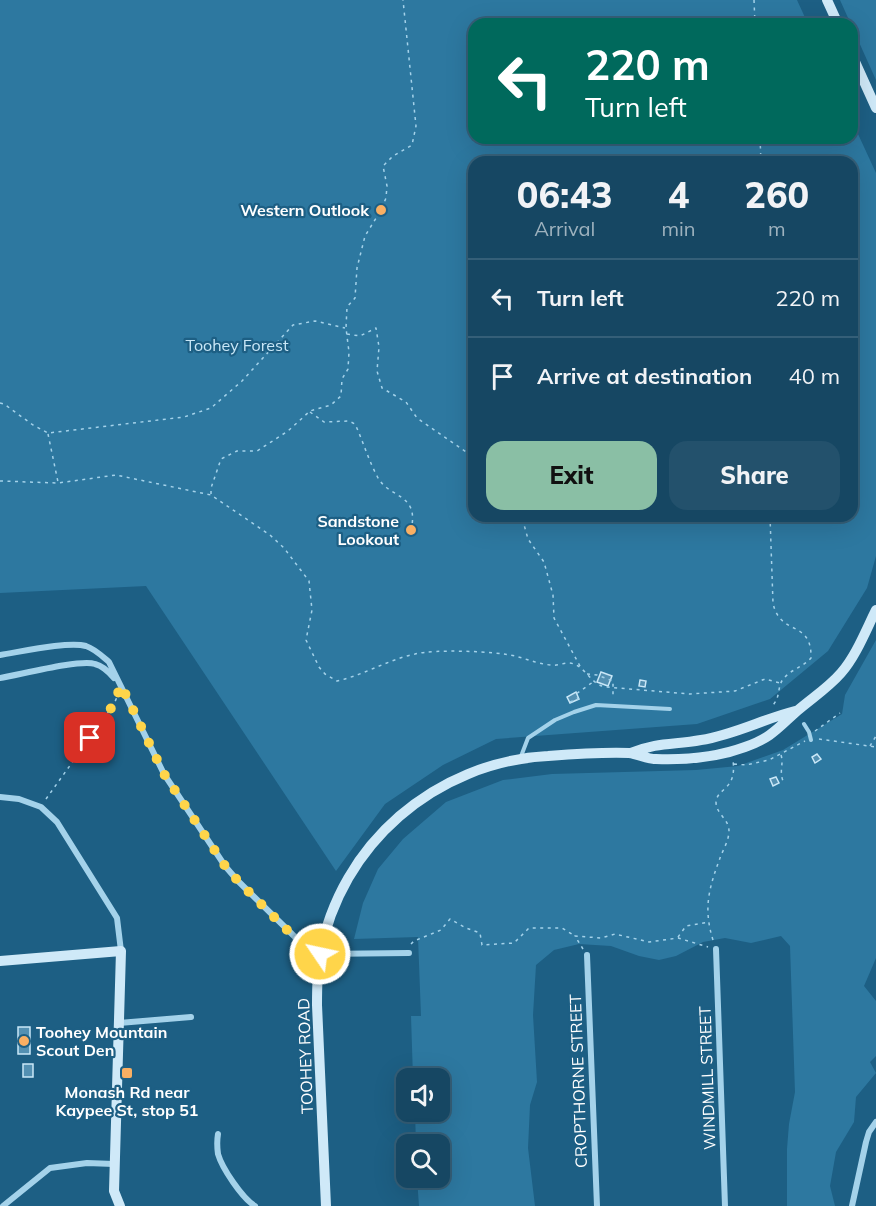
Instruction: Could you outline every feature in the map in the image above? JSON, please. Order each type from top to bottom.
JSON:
[{"type":"main road","points":[[827,0],[835,18]]},
{"type":"main road","points":[[858,68],[876,108]]},
{"type":"main road","name":"TOOHEY ROAD","points":[[326,1206],[317,1005],[320,954],[333,912],[354,867],[381,835],[412,805],[440,787],[493,765],[546,756],[631,753],[654,759],[731,752],[748,746],[776,733],[797,711],[843,672],[876,610]]},
{"type":"main road","name":"TOOHEY ROAD","points":[[631,753],[650,745],[701,740],[737,731],[770,717],[797,711]]},
{"type":"main road","points":[[0,961],[121,951],[114,1164],[114,1191],[120,1206]]},
{"type":"street","points":[[0,655],[65,645],[85,645],[98,652],[109,662],[164,774],[225,866],[296,939],[320,954],[406,954]]},
{"type":"street","points":[[0,678],[79,663],[94,663],[105,668],[121,685]]},
{"type":"street","points":[[0,797],[19,799],[41,807],[57,822],[117,918],[121,951]]},
{"type":"street","name":"WINDMILL STREET","points":[[716,949],[725,1206]]},
{"type":"street","name":"CROPTHORNE STREET","points":[[587,955],[597,1206]]},
{"type":"street","points":[[119,1023],[191,1017]]},
{"type":"street","points":[[852,1206],[866,1142],[876,1122]]},
{"type":"street","points":[[218,1134],[217,1151],[220,1161],[243,1195],[255,1206]]},
{"type":"street","points":[[3,1206],[50,1168],[87,1163],[114,1164]]},
{"type":"lane","points":[[519,759],[528,738],[555,720],[574,712],[596,705],[670,709]]},
{"type":"lane","points":[[804,724],[811,741]]},
{"type":"path","points":[[211,495],[220,459],[237,451],[257,451],[288,431],[310,411],[331,405],[341,396],[342,379],[348,369],[347,307],[355,298],[357,268],[365,236],[386,198],[387,186],[382,166],[393,156],[412,145],[416,126],[403,0]]},
{"type":"path","points":[[754,0],[755,18]]},
{"type":"path","points":[[0,404],[4,404],[48,433],[183,417],[211,408],[242,381],[293,325],[315,321],[346,328]]},
{"type":"path","points":[[346,334],[360,336],[376,328],[379,347],[376,370],[382,388],[406,402],[417,418],[468,453]]},
{"type":"path","points":[[310,411],[324,422],[349,421],[355,424],[378,478],[384,486],[404,497],[413,515],[411,530]]},
{"type":"path","points":[[48,433],[58,483]]},
{"type":"path","points":[[0,480],[58,483],[116,475],[211,495],[250,520],[277,542],[309,581],[312,610],[306,640],[324,674],[337,681],[354,677],[379,664],[417,653],[447,652],[515,656],[527,661],[555,666],[568,663],[577,665],[598,686],[613,688],[690,694],[735,691],[765,679],[780,683]]},
{"type":"path","points":[[523,522],[528,539],[544,562],[553,595],[554,618],[583,671]]},
{"type":"path","points":[[765,710],[771,707],[779,697],[780,683],[786,676],[805,665],[811,658],[812,649],[804,633],[787,625],[775,612],[770,522]]},
{"type":"path","points":[[586,674],[594,674],[613,681],[614,692]]},
{"type":"path","points":[[590,678],[594,674]]},
{"type":"path","points":[[578,699],[576,694],[593,681]]},
{"type":"path","points":[[41,807],[114,704],[121,685]]},
{"type":"path","points":[[570,702],[580,697],[582,700]]},
{"type":"path","points":[[815,732],[840,713]]},
{"type":"path","points":[[870,746],[876,736]]},
{"type":"path","points":[[733,764],[758,762],[781,754],[802,742],[819,739],[876,747]]},
{"type":"path","points":[[781,754],[783,760],[780,772],[783,781]]},
{"type":"path","points":[[716,949],[708,922],[709,886],[729,834],[728,823],[716,802],[718,796],[732,781],[733,760]]},
{"type":"path","points":[[406,954],[414,941],[441,930],[450,919],[480,933],[482,945],[514,943],[529,928],[562,928],[575,936],[587,955]]},
{"type":"path","points":[[678,938],[686,926],[708,922]]},
{"type":"path","points":[[575,936],[601,938],[615,934],[649,942],[678,938],[716,949]]},
{"type":"green space","name":"Toohey Forest","points":[[0,0],[797,0],[805,18],[468,18],[468,144],[858,144],[858,134],[876,173],[876,556],[867,588],[828,651],[770,699],[697,724],[496,739],[443,765],[385,804],[336,871],[146,586],[0,593]]},
{"type":"green space","points":[[840,0],[876,0],[876,80],[858,40],[858,18],[848,18]]},
{"type":"green space","points":[[876,640],[876,958],[864,986],[876,1001],[876,1056],[870,1062],[876,1073],[856,1097],[854,1122],[836,1152],[830,1186],[835,1206],[787,1206],[787,1149],[795,1092],[790,946],[781,936],[751,943],[725,938],[703,942],[676,956],[659,960],[611,946],[579,944],[554,950],[536,965],[533,1015],[537,1082],[530,1105],[528,1148],[535,1206],[419,1206],[418,1188],[450,1188],[450,1134],[416,1134],[415,1122],[450,1122],[450,1068],[413,1068],[411,1016],[421,1016],[418,937],[354,939],[363,903],[378,869],[403,839],[446,802],[503,780],[552,774],[696,770],[738,766],[783,750],[842,714],[845,695]]},
{"type":"building","points":[[601,672],[612,676],[608,686],[597,682]]},
{"type":"building","points":[[640,680],[646,681],[645,687],[639,686]]},
{"type":"building","points":[[576,692],[579,699],[570,703],[567,697]]},
{"type":"building","points":[[817,754],[821,759],[815,763],[812,757]]},
{"type":"building","points":[[776,777],[779,783],[773,786],[770,779]]},
{"type":"building","name":"Toohey Mountain Scout Den","points":[[18,1027],[30,1027],[30,1054],[18,1054]]},
{"type":"building","points":[[23,1064],[33,1064],[33,1077],[23,1077]]},
{"type":"place","name":"Western Outlook","points":[[381,210]]},
{"type":"place","name":"Sandstone Lookout","points":[[411,530]]},
{"type":"place","name":"Toohey Mountain Scout Den","points":[[24,1041]]},
{"type":"place","name":"Monash Rd near Kaypee St, stop 51","points":[[127,1073]]},
{"type":"route","points":[[90,738],[114,704],[121,685],[164,774],[225,866],[296,939],[320,954]]}]
